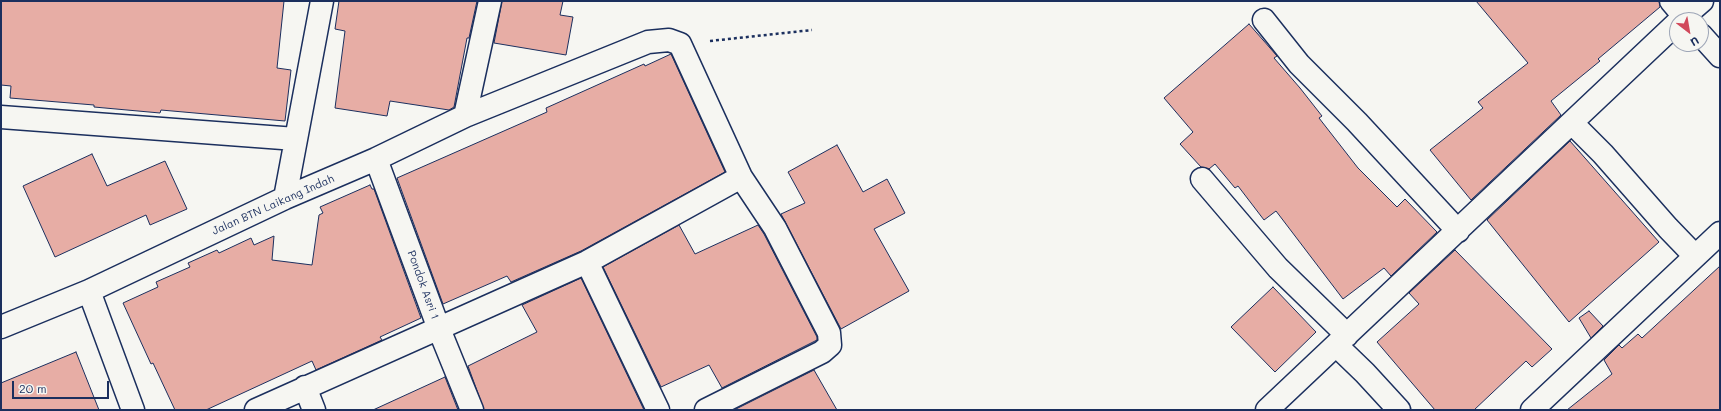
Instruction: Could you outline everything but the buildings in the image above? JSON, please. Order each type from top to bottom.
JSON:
[{"type":"street","points":[[286,198],[322,1]]},
{"type":"street","points":[[465,116],[490,1]]},
{"type":"street","points":[[1686,12],[1702,1]]},
{"type":"street","points":[[1264,20],[1299,64],[1357,122],[1458,231]]},
{"type":"street","points":[[1267,410],[1572,123],[1669,27]]},
{"type":"street","name":"Jalan BTN Laikang Indah","points":[[1,327],[89,291],[286,198],[376,159],[465,116],[648,42],[669,40],[680,44]]},
{"type":"street","points":[[680,44],[741,177],[775,228],[829,333],[830,345],[822,352],[706,410]]},
{"type":"street","points":[[1709,44],[1720,56]]},
{"type":"street","points":[[1,116],[296,139]]},
{"type":"street","points":[[1572,123],[1695,256]]},
{"type":"street","name":"Pondok Asri 1","points":[[376,159],[439,329],[472,410]]},
{"type":"street","points":[[256,410],[587,262],[741,177]]},
{"type":"street","points":[[1202,179],[1341,340],[1366,373],[1399,410]]},
{"type":"street","points":[[1532,410],[1720,233]]},
{"type":"street","points":[[587,262],[658,410]]},
{"type":"street","points":[[89,291],[133,410]]},
{"type":"street","points":[[305,387],[314,410]]},
{"type":"path","points":[[680,44],[812,30]]}]
